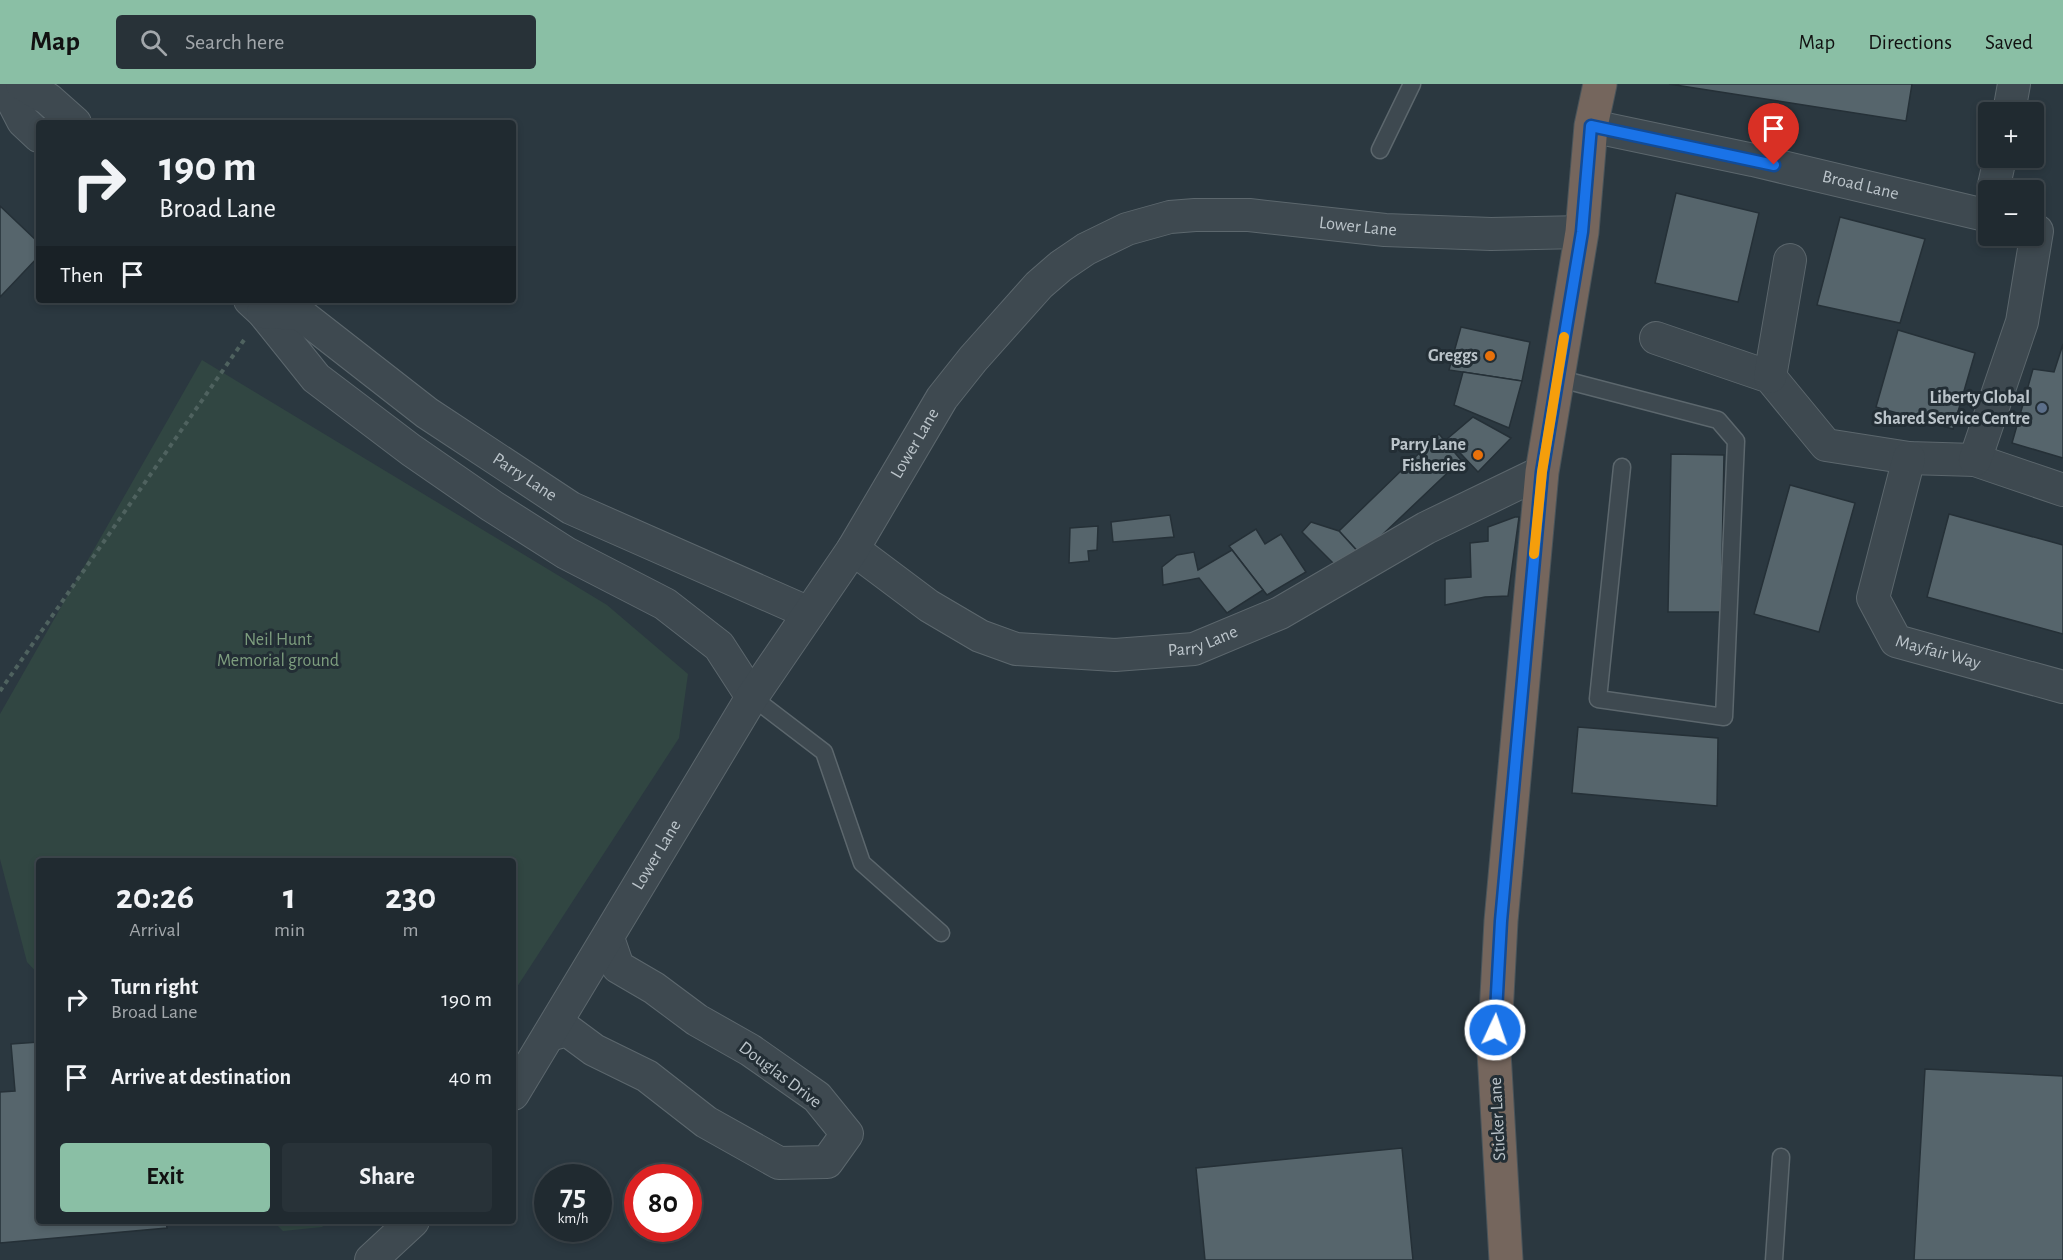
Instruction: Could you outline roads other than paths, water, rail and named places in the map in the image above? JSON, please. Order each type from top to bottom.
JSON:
[{"type":"highway","name":"Sticker Lane","points":[[1506,1260],[1494,1052],[1501,921],[1542,472],[1582,232],[1591,126],[1600,84]]},
{"type":"street","points":[[4,84],[23,121],[36,133]]},
{"type":"street","points":[[22,84],[48,99],[72,120]]},
{"type":"street","points":[[2011,102],[2014,84]]},
{"type":"street","name":"Broad Lane","points":[[1591,126],[1753,160],[1978,212]]},
{"type":"street","name":"Lower Lane","points":[[516,1089],[752,696],[853,549],[942,398],[973,359],[1039,285],[1053,273],[1086,249],[1127,229],[1170,217],[1195,215],[1249,215],[1385,230],[1491,234],[1582,232]]},
{"type":"street","points":[[1975,460],[2022,322],[2045,233]]},
{"type":"street","points":[[1770,377],[1790,260]]},
{"type":"street","points":[[257,306],[316,378],[411,450],[566,553],[665,604],[719,646],[752,696]]},
{"type":"street","name":"Parry Lane","points":[[257,306],[300,314],[427,413],[571,508],[809,613]]},
{"type":"street","points":[[1656,338],[1770,377],[1826,445],[1909,458],[1975,460],[2063,490]]},
{"type":"street","name":"Mayfair Way","points":[[1909,458],[1873,598],[1896,641],[2063,687]]},
{"type":"street","name":"Parry Lane","points":[[853,549],[929,606],[980,636],[1016,649],[1115,655],[1194,650],[1280,613],[1426,528],[1542,472]]},
{"type":"street","name":"Douglas Drive","points":[[549,1035],[567,1030],[594,1050],[647,1076],[706,1122],[778,1162],[827,1162],[847,1134],[817,1098],[750,1050],[697,1020],[654,988],[618,967],[608,938]]},
{"type":"street","points":[[371,1260],[410,1224]]},
{"type":"lane","points":[[1380,150],[1412,84]]},
{"type":"lane","points":[[1557,378],[1718,420],[1736,441],[1724,717],[1598,699],[1622,468]]},
{"type":"lane","points":[[752,696],[825,752],[862,863],[941,933]]},
{"type":"lane","points":[[1774,1260],[1781,1157]]},
{"type":"place","name":"Greggs","points":[[1490,356]]},
{"type":"place","name":"Liberty Global Shared Service Centre","points":[[2042,408]]},
{"type":"place","name":"Parry Lane Fisheries","points":[[1478,455]]},
{"type":"park label","name":"Neil Hunt Memorial ground","points":[[278,650]]}]
